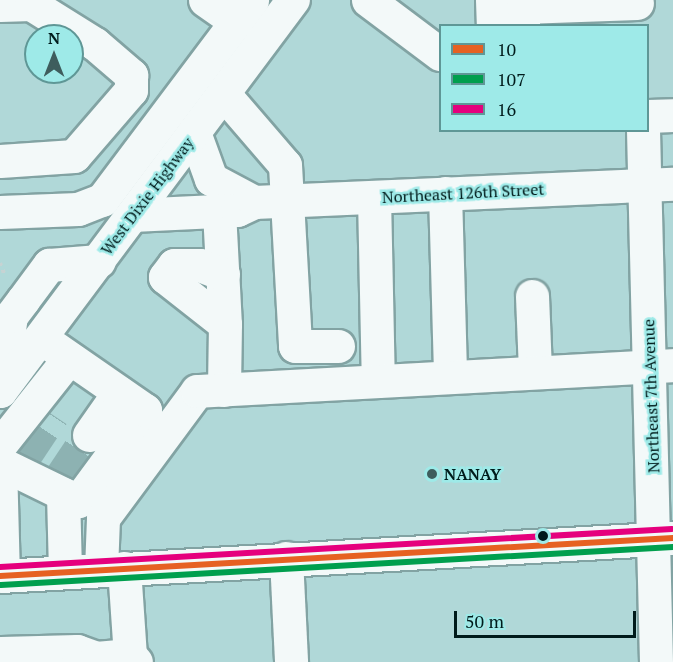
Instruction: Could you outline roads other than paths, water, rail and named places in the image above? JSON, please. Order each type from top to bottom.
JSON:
[{"type":"main road","points":[[205,0],[244,11]]},
{"type":"main road","name":"West Dixie Highway","points":[[0,391],[293,0]]},
{"type":"main road","points":[[368,0],[439,53]]},
{"type":"main road","points":[[496,24],[513,11],[577,3],[638,10]]},
{"type":"main road","points":[[0,161],[75,156],[131,90],[131,75],[95,44],[15,4]]},
{"type":"main road","name":"West Dixie Highway","points":[[0,212],[78,209],[96,204],[121,177],[244,11]]},
{"type":"main road","points":[[223,93],[285,165],[295,346],[338,346]]},
{"type":"main road","points":[[649,116],[673,115]]},
{"type":"main road","points":[[194,132],[211,179],[254,202]]},
{"type":"main road","name":"Northeast 7th Avenue","points":[[644,132],[659,184],[664,538],[656,662]]},
{"type":"main road","name":"Northeast 126th Street","points":[[132,215],[237,210],[254,202],[288,200],[659,184]]},
{"type":"main road","points":[[445,193],[450,377]]},
{"type":"main road","points":[[374,197],[378,381]]},
{"type":"main road","points":[[219,211],[225,324],[224,390]]},
{"type":"main road","points":[[0,391],[11,316],[49,265],[99,261]]},
{"type":"main road","points":[[223,274],[200,265],[174,265],[165,277],[225,324]]},
{"type":"main road","points":[[532,296],[535,372]]},
{"type":"main road","points":[[8,460],[59,487],[78,501],[145,410],[41,338]]},
{"type":"main road","points":[[53,414],[78,364]]},
{"type":"main road","points":[[78,364],[8,460],[2,576],[664,538]]},
{"type":"main road","points":[[1,657],[77,651],[96,660],[133,658],[112,569],[103,518],[197,391],[662,366]]},
{"type":"main road","points":[[89,435],[119,392]]},
{"type":"main road","points":[[59,487],[65,572]]},
{"type":"main road","points":[[286,558],[291,662]]},
{"type":"tunnel","points":[[25,456],[53,414]]},
{"type":"tunnel","points":[[61,477],[89,435]]},
{"type":"place","name":"NANAY","points":[[432,474]]}]
